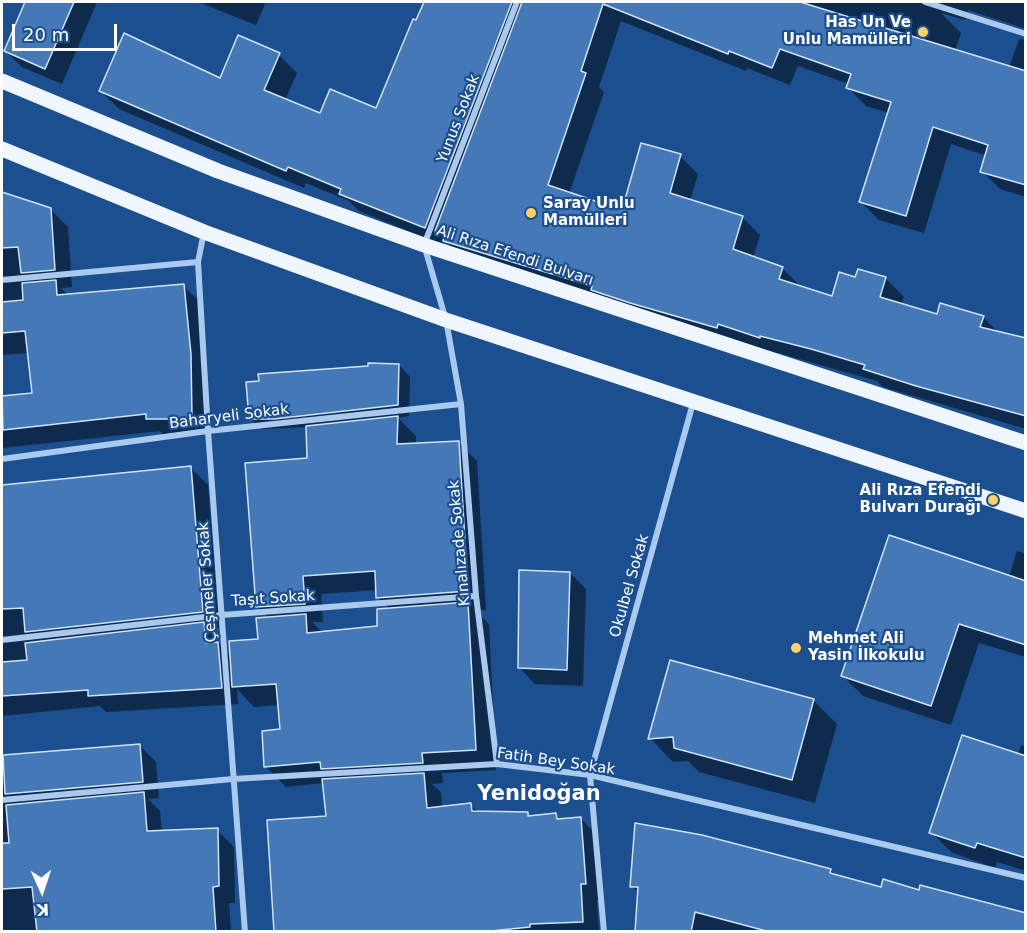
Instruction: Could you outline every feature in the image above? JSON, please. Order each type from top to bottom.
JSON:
[{"type":"main road","name":"Ali Rıza Efendi Bulvarı","points":[[2,81],[219,171],[424,245],[1026,443]]},
{"type":"main road","points":[[2,149],[204,232],[447,320],[1026,511]]},
{"type":"street","name":"Yunus Sokak","points":[[424,245],[517,2]]},
{"type":"street","points":[[925,2],[1026,34]]},
{"type":"street","name":"Çeşmeler Sokak","points":[[204,232],[198,262],[208,431],[245,932]]},
{"type":"street","name":"Kınalızade Sokak","points":[[424,245],[447,320],[461,404],[476,596],[497,764]]},
{"type":"street","points":[[2,280],[198,262]]},
{"type":"street","name":"Okulbel Sokak","points":[[590,775],[693,403]]},
{"type":"street","name":"Baharyeli Sokak","points":[[2,459],[208,431],[461,404]]},
{"type":"street","name":"Taşıt Sokak","points":[[2,639],[222,615],[476,596]]},
{"type":"street","name":"Fatih Bey Sokak","points":[[2,800],[233,779],[497,764],[590,775],[1026,878]]},
{"type":"street","points":[[590,775],[604,932]]},
{"type":"building","points":[[25,2],[74,2],[45,69],[4,51]]},
{"type":"building","points":[[424,2],[512,2],[425,228],[339,194],[341,189],[288,167],[286,171],[99,91],[124,33],[220,78],[238,35],[280,53],[264,90],[320,113],[330,89],[376,108],[413,19],[416,20]]},
{"type":"building","points":[[522,2],[800,2],[1026,71],[1026,185],[980,172],[988,145],[933,127],[906,216],[859,202],[891,102],[846,88],[851,74],[780,49],[772,68],[729,51],[728,54],[603,4],[581,71],[586,73],[548,185],[622,210],[641,143],[681,154],[670,193],[743,216],[733,249],[783,267],[779,279],[832,296],[839,272],[855,277],[858,269],[886,277],[880,297],[937,314],[940,303],[984,316],[980,327],[1026,338],[1026,416],[916,386],[863,369],[865,365],[811,349],[760,336],[760,338],[718,324],[717,328],[630,303],[591,290],[592,286],[443,241],[444,235],[435,231]]},
{"type":"building","points":[[2,192],[51,208],[55,270],[21,273],[18,247],[2,248]]},
{"type":"building","points":[[56,280],[57,295],[184,284],[191,354],[192,419],[146,419],[146,414],[3,430],[2,396],[32,393],[25,331],[2,333],[2,302],[23,300],[22,283]]},
{"type":"building","points":[[368,363],[399,364],[398,405],[274,419],[249,419],[246,382],[259,381],[258,374],[368,366]]},
{"type":"building","points":[[398,416],[397,444],[459,441],[468,591],[376,598],[375,571],[303,576],[305,604],[256,607],[245,463],[307,458],[306,426]]},
{"type":"building","points":[[191,466],[203,612],[25,632],[23,608],[2,609],[2,485]]},
{"type":"building","points":[[889,535],[1026,581],[1026,645],[959,624],[931,706],[841,676]]},
{"type":"building","points":[[519,570],[570,572],[567,670],[518,668]]},
{"type":"building","points":[[468,602],[476,750],[422,753],[423,763],[321,769],[320,762],[264,767],[262,731],[280,729],[276,684],[232,687],[229,641],[258,639],[256,618],[306,614],[307,633],[377,626],[377,609]]},
{"type":"building","points":[[204,622],[206,643],[218,642],[222,688],[88,696],[88,690],[2,696],[2,662],[27,660],[25,643]]},
{"type":"building","points":[[670,660],[814,699],[792,780],[674,748],[673,737],[648,739]]},
{"type":"building","points":[[962,735],[1026,756],[1026,858],[977,843],[975,848],[929,833]]},
{"type":"building","points":[[140,744],[143,782],[5,794],[3,755]]},
{"type":"building","points":[[424,773],[427,808],[471,803],[472,811],[528,812],[528,816],[556,813],[557,819],[581,817],[586,884],[581,884],[583,922],[530,924],[530,927],[481,932],[274,932],[267,820],[326,816],[322,779]]},
{"type":"building","points":[[144,792],[147,831],[218,828],[219,886],[213,887],[216,932],[37,932],[32,887],[2,889],[2,843],[9,843],[6,805]]},
{"type":"building","points":[[635,823],[702,835],[831,869],[830,873],[881,887],[883,879],[919,890],[920,885],[1026,913],[1026,932],[770,932],[695,912],[691,932],[635,932],[638,887],[630,887]]},
{"type":"place","name":"Has Un Ve Unlu Mamülleri","points":[[923,32]]},
{"type":"place","name":"Saray Unlu Mamülleri","points":[[531,213]]},
{"type":"place","name":"Ali Rıza Efendi Bulvarı Durağı","points":[[993,500]]},
{"type":"place","name":"Mehmet Ali Yasin İlkokulu","points":[[796,648]]},
{"type":"district","name":"Yenidoğan","points":[[539,795]]}]
